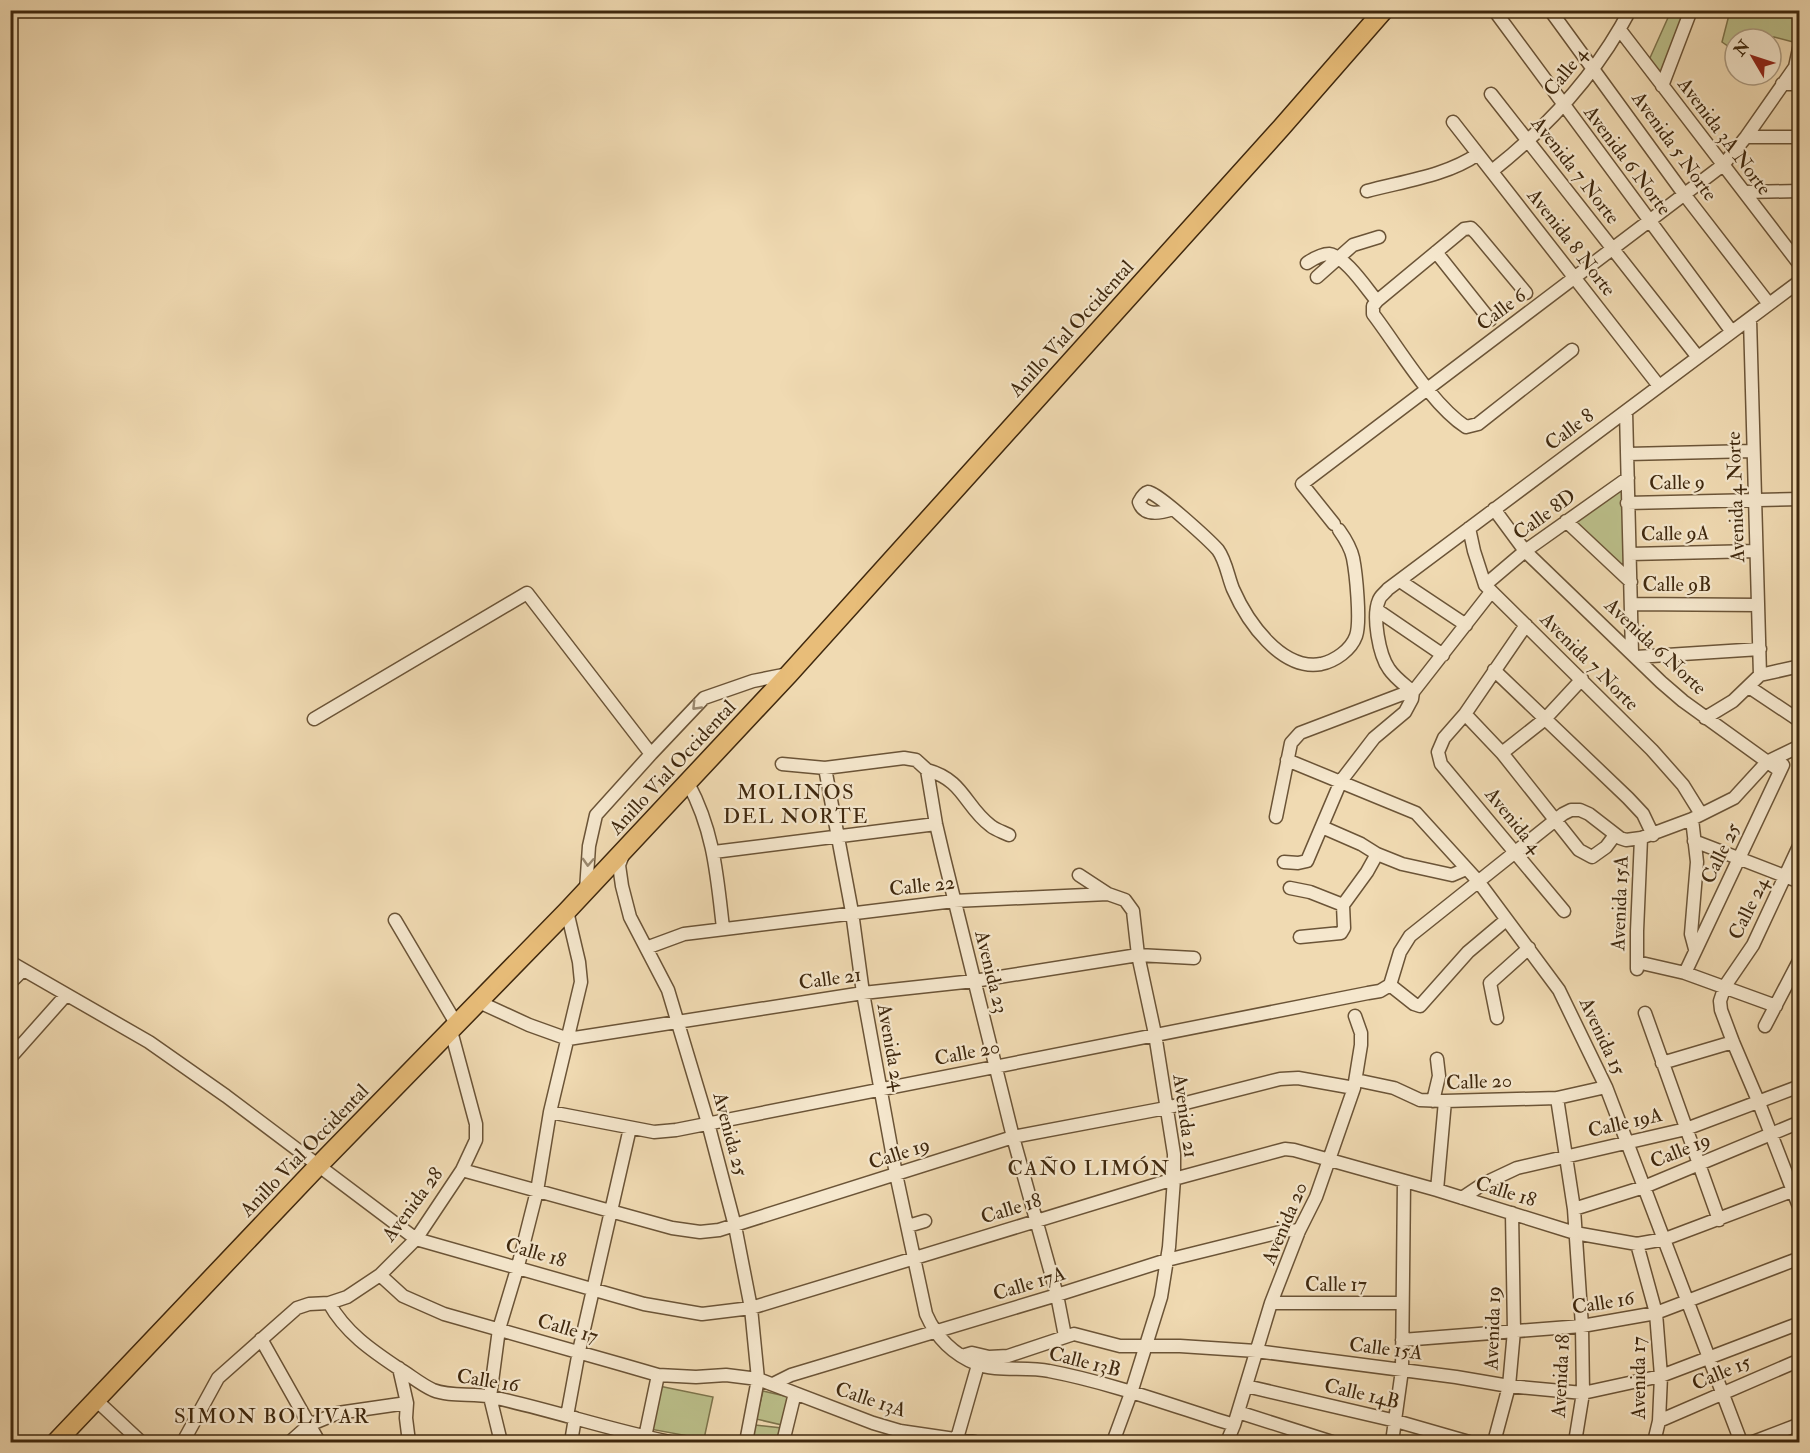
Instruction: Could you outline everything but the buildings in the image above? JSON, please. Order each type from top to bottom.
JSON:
[{"type":"highway","name":"Anillo Vial Occidental","points":[[56,1443],[318,1166],[454,1028],[688,783],[1281,128],[1384,10]]},
{"type":"street","name":"Avenida 6 Norte","points":[[1494,10],[1732,332]]},
{"type":"street","name":"Avenida 5 Norte","points":[[1550,10],[1684,194],[1769,304]]},
{"type":"street","name":"Calle 4","points":[[1492,171],[1528,142],[1563,106],[1594,69],[1620,30],[1630,10]]},
{"type":"street","points":[[1662,86],[1691,10]]},
{"type":"street","name":"Avenida 3A Norte","points":[[1620,30],[1800,265]]},
{"type":"street","points":[[1783,83],[1795,67],[1800,44]]},
{"type":"street","points":[[1783,84],[1800,84]]},
{"type":"street","points":[[1723,165],[1746,137],[1780,87]]},
{"type":"street","name":"Avenida 7 Norte","points":[[1491,94],[1697,357]]},
{"type":"street","name":"Avenida 8 Norte","points":[[1453,122],[1659,386]]},
{"type":"street","points":[[1746,137],[1800,137]]},
{"type":"street","points":[[1367,191],[1449,169],[1467,162],[1478,154]]},
{"type":"street","name":"Calle 6","points":[[1173,508],[1218,551],[1242,607],[1261,635],[1284,654],[1300,663],[1313,665],[1337,658],[1356,636],[1358,615],[1353,557],[1336,527],[1302,484],[1723,165]]},
{"type":"street","points":[[1744,192],[1800,191]]},
{"type":"street","points":[[1526,293],[1471,228],[1464,229],[1377,301],[1373,306],[1373,314],[1428,389],[1455,419],[1466,427],[1478,424],[1572,350]]},
{"type":"street","points":[[1317,277],[1353,245],[1379,237]]},
{"type":"street","points":[[1436,252],[1490,320]]},
{"type":"street","points":[[1307,263],[1317,256],[1327,254],[1340,257],[1377,301]]},
{"type":"street","name":"Calle 8","points":[[1378,605],[1388,589],[1800,281]]},
{"type":"street","points":[[1785,292],[1800,292]]},
{"type":"street","name":"Avenida 4 Norte","points":[[1750,319],[1760,675]]},
{"type":"street","points":[[1626,411],[1627,503],[1634,655],[1760,649]]},
{"type":"street","points":[[1628,454],[1753,451]]},
{"type":"street","name":"Calle 8D","points":[[1284,862],[1298,864],[1307,861],[1341,781],[1374,738],[1405,712],[1413,692],[1466,625],[1488,589],[1525,551],[1628,478]]},
{"type":"street","name":"Calle 9","points":[[1627,503],[1800,499]]},
{"type":"street","name":"Avenida 6 Norte","points":[[1494,509],[1525,551],[1683,701],[1780,771]]},
{"type":"street","points":[[1566,521],[1631,582]]},
{"type":"street","name":"Avenida 7 Norte","points":[[1469,528],[1474,551],[1488,589],[1582,679],[1669,768],[1696,817]]},
{"type":"street","name":"Calle 9A","points":[[1630,554],[1756,551]]},
{"type":"street","points":[[1400,581],[1466,625]]},
{"type":"street","points":[[314,720],[527,592],[651,754]]},
{"type":"street","name":"Calle 9B","points":[[1632,604],[1758,604]]},
{"type":"street","points":[[1378,605],[1443,656]]},
{"type":"street","points":[[1378,605],[1376,626],[1383,655],[1389,669],[1413,692]]},
{"type":"street","points":[[1526,625],[1465,714],[1502,753],[1579,850],[1592,857],[1598,854],[1615,835]]},
{"type":"street","points":[[1705,718],[1732,701],[1760,675],[1800,666]]},
{"type":"street","points":[[1494,670],[1637,807],[1643,814],[1647,836]]},
{"type":"street","name":"Anillo Vial Occidental","points":[[586,890],[589,846],[596,815],[651,754],[704,698],[753,681],[789,674]]},
{"type":"street","points":[[1502,753],[1545,719],[1582,679]]},
{"type":"street","points":[[1749,687],[1800,721]]},
{"type":"street","points":[[1276,817],[1287,760],[1292,743],[1300,733],[1413,692]]},
{"type":"street","name":"Avenida 4","points":[[1465,714],[1444,738],[1438,752],[1441,764],[1564,911]]},
{"type":"street","points":[[1506,920],[1468,952],[1420,1006],[1414,1004],[1390,984],[1400,952],[1410,936],[1571,810],[1580,810],[1589,814],[1615,835],[1626,840],[1647,836],[1696,817],[1734,798],[1767,762],[1794,748]]},
{"type":"street","name":"Calle 25","points":[[1685,973],[1780,771],[1794,748]]},
{"type":"street","points":[[782,764],[825,768],[904,758],[916,760],[927,770],[947,778],[957,786],[988,824],[1009,835]]},
{"type":"street","name":"Avenida 15","points":[[1287,760],[1416,813],[1478,881],[1529,948],[1566,1002],[1606,1087],[1741,1443]]},
{"type":"street","name":"Avenida 24","points":[[825,768],[852,912],[862,993],[896,1174],[926,1314],[934,1331]]},
{"type":"street","name":"Avenida 23","points":[[927,770],[936,824],[954,901],[1013,1137],[1057,1295],[1065,1336]]},
{"type":"street","points":[[688,783],[704,819],[714,852],[723,928]]},
{"type":"street","points":[[1695,948],[1691,934],[1697,862],[1694,841],[1696,817]]},
{"type":"street","points":[[714,852],[936,824]]},
{"type":"street","points":[[1322,827],[1402,864],[1452,875],[1466,868]]},
{"type":"street","name":"Avenida 15A","points":[[1647,836],[1637,966],[1685,973]]},
{"type":"street","points":[[1694,841],[1800,882]]},
{"type":"street","name":"Calle 24","points":[[1725,986],[1749,952],[1800,844]]},
{"type":"street","name":"Avenida 25","points":[[626,848],[619,866],[630,917],[668,990],[708,1123],[735,1226],[751,1308],[758,1379],[746,1443]]},
{"type":"street","points":[[1300,937],[1341,933],[1344,928],[1343,905],[1377,854]]},
{"type":"street","points":[[1079,875],[1108,894]]},
{"type":"street","points":[[1290,888],[1310,892],[1343,905]]},
{"type":"street","name":"Calle 22","points":[[646,948],[684,934],[723,928],[954,901],[1108,894],[1125,900]]},
{"type":"street","name":"Avenida 21","points":[[1113,1443],[1161,1297],[1167,1260],[1174,1179],[1174,1154],[1155,1034],[1138,955],[1133,911],[1125,900]]},
{"type":"street","points":[[501,1443],[490,1397],[499,1329],[537,1191],[550,1112],[581,982],[579,962],[567,911]]},
{"type":"street","name":"Avenida 28","points":[[183,1443],[219,1378],[261,1339],[297,1308],[309,1304],[329,1303],[347,1297],[380,1275],[416,1239],[462,1170],[476,1140],[476,1124],[454,1028],[395,920]]},
{"type":"street","points":[[1497,1018],[1490,983],[1529,948]]},
{"type":"street","name":"Calle 21","points":[[479,1002],[529,1025],[568,1039],[862,993],[974,981],[1138,955],[1194,958]]},
{"type":"street","points":[[1765,1026],[1800,959]]},
{"type":"street","name":"Calle 18","points":[[10,962],[149,1042],[226,1096],[416,1239],[518,1266],[644,1304],[690,1312],[716,1313],[751,1308],[1174,1179],[1285,1149],[1437,1190],[1575,1233],[1637,1244],[1665,1239],[1796,1189]]},
{"type":"street","points":[[10,983],[23,970]]},
{"type":"street","points":[[1685,973],[1776,1006]]},
{"type":"street","name":"Calle 20","points":[[550,1112],[654,1132],[676,1130],[1380,991],[1390,984]]},
{"type":"street","points":[[1725,986],[1720,1001],[1721,1010],[1770,1135],[1796,1189],[1800,1209]]},
{"type":"street","points":[[10,1058],[66,995]]},
{"type":"street","points":[[1645,1013],[1719,1220]]},
{"type":"street","name":"Avenida 20","points":[[1227,1443],[1271,1303],[1299,1231],[1316,1197],[1355,1084],[1361,1033],[1355,1016]]},
{"type":"street","points":[[1662,1063],[1733,1042]]},
{"type":"street","points":[[1437,1059],[1439,1076],[1437,1190]]},
{"type":"street","name":"Calle 19","points":[[462,1170],[643,1221],[700,1232],[735,1226],[1013,1137],[1166,1108],[1280,1079],[1298,1078],[1355,1084]]},
{"type":"street","name":"Calle 20","points":[[1355,1084],[1394,1088],[1420,1100],[1439,1101],[1557,1098],[1606,1087]]},
{"type":"street","name":"Calle 19A","points":[[1462,1198],[1483,1184],[1517,1168],[1686,1129],[1800,1086]]},
{"type":"street","name":"Avenida 18","points":[[1557,1098],[1574,1209],[1582,1326],[1583,1393],[1575,1443]]},
{"type":"street","name":"Calle 19","points":[[1574,1209],[1644,1187],[1800,1122]]},
{"type":"street","points":[[571,1443],[571,1417],[579,1351],[630,1128]]},
{"type":"street","points":[[1392,1443],[1402,1370],[1404,1181]]},
{"type":"street","name":"Avenida 19","points":[[1494,1443],[1509,1386],[1514,1331],[1512,1214]]},
{"type":"street","points":[[908,1226],[925,1221]]},
{"type":"street","name":"Calle 17A","points":[[773,1384],[791,1376],[1167,1260],[1288,1230],[1299,1231]]},
{"type":"street","name":"Avenida 17","points":[[1637,1244],[1656,1313],[1661,1376],[1659,1420],[1654,1443]]},
{"type":"street","name":"Calle 16","points":[[1402,1340],[1582,1326],[1656,1313],[1800,1258]]},
{"type":"street","name":"Calle 17","points":[[380,1275],[403,1296],[444,1314],[658,1375],[696,1377],[726,1375],[758,1379]]},
{"type":"street","name":"Calle 16","points":[[329,1303],[338,1319],[364,1344],[424,1386],[436,1391],[490,1397],[571,1417],[627,1438],[645,1437],[670,1443]]},
{"type":"street","name":"Calle 17","points":[[1271,1303],[1402,1303]]},
{"type":"street","name":"Calle 15A","points":[[962,1356],[972,1353],[989,1357],[1008,1356],[1074,1334],[1120,1346],[1180,1346],[1256,1351],[1509,1386],[1583,1393],[1661,1376],[1800,1323]]},
{"type":"street","name":"Calle 13B","points":[[934,1331],[945,1344],[978,1365],[1044,1370],[1131,1393],[1234,1425]]},
{"type":"street","points":[[261,1339],[319,1443]]},
{"type":"street","name":"Calle 15","points":[[1659,1420],[1800,1360]]},
{"type":"street","points":[[957,1441],[978,1365]]},
{"type":"street","points":[[399,1368],[407,1403],[409,1443]]},
{"type":"street","points":[[645,1437],[658,1375]]},
{"type":"street","name":"Calle 13A","points":[[758,1379],[900,1431],[975,1443]]},
{"type":"street","name":"Calle 14B","points":[[1246,1386],[1396,1421],[1469,1443]]},
{"type":"street","points":[[783,1443],[795,1393]]},
{"type":"street","points":[[96,1400],[141,1443]]},
{"type":"street","points":[[290,1443],[309,1425],[338,1413],[407,1403]]},
{"type":"street","points":[[1238,1412],[1332,1443]]},
{"type":"street","points":[[1753,1443],[1800,1424]]},
{"type":"green space","points":[[1671,11],[1686,11],[1663,75],[1649,60]]},
{"type":"green space","points":[[1730,11],[1799,11],[1797,43],[1783,39],[1783,27],[1726,27]]},
{"type":"green space","points":[[1623,487],[1628,575],[1572,521]]},
{"type":"green space","points":[[659,1386],[713,1397],[704,1439],[650,1429]]},
{"type":"green space","points":[[763,1391],[789,1397],[782,1425],[756,1419]]},
{"type":"green space","points":[[755,1425],[782,1428],[780,1442],[752,1442]]},
{"type":"district","name":"MOLINOS DEL NORTE","points":[[796,804]]},
{"type":"district","name":"CAÑO LIMÓN","points":[[1089,1168]]},
{"type":"district","name":"SIMON BOLIVAR","points":[[272,1416]]}]
